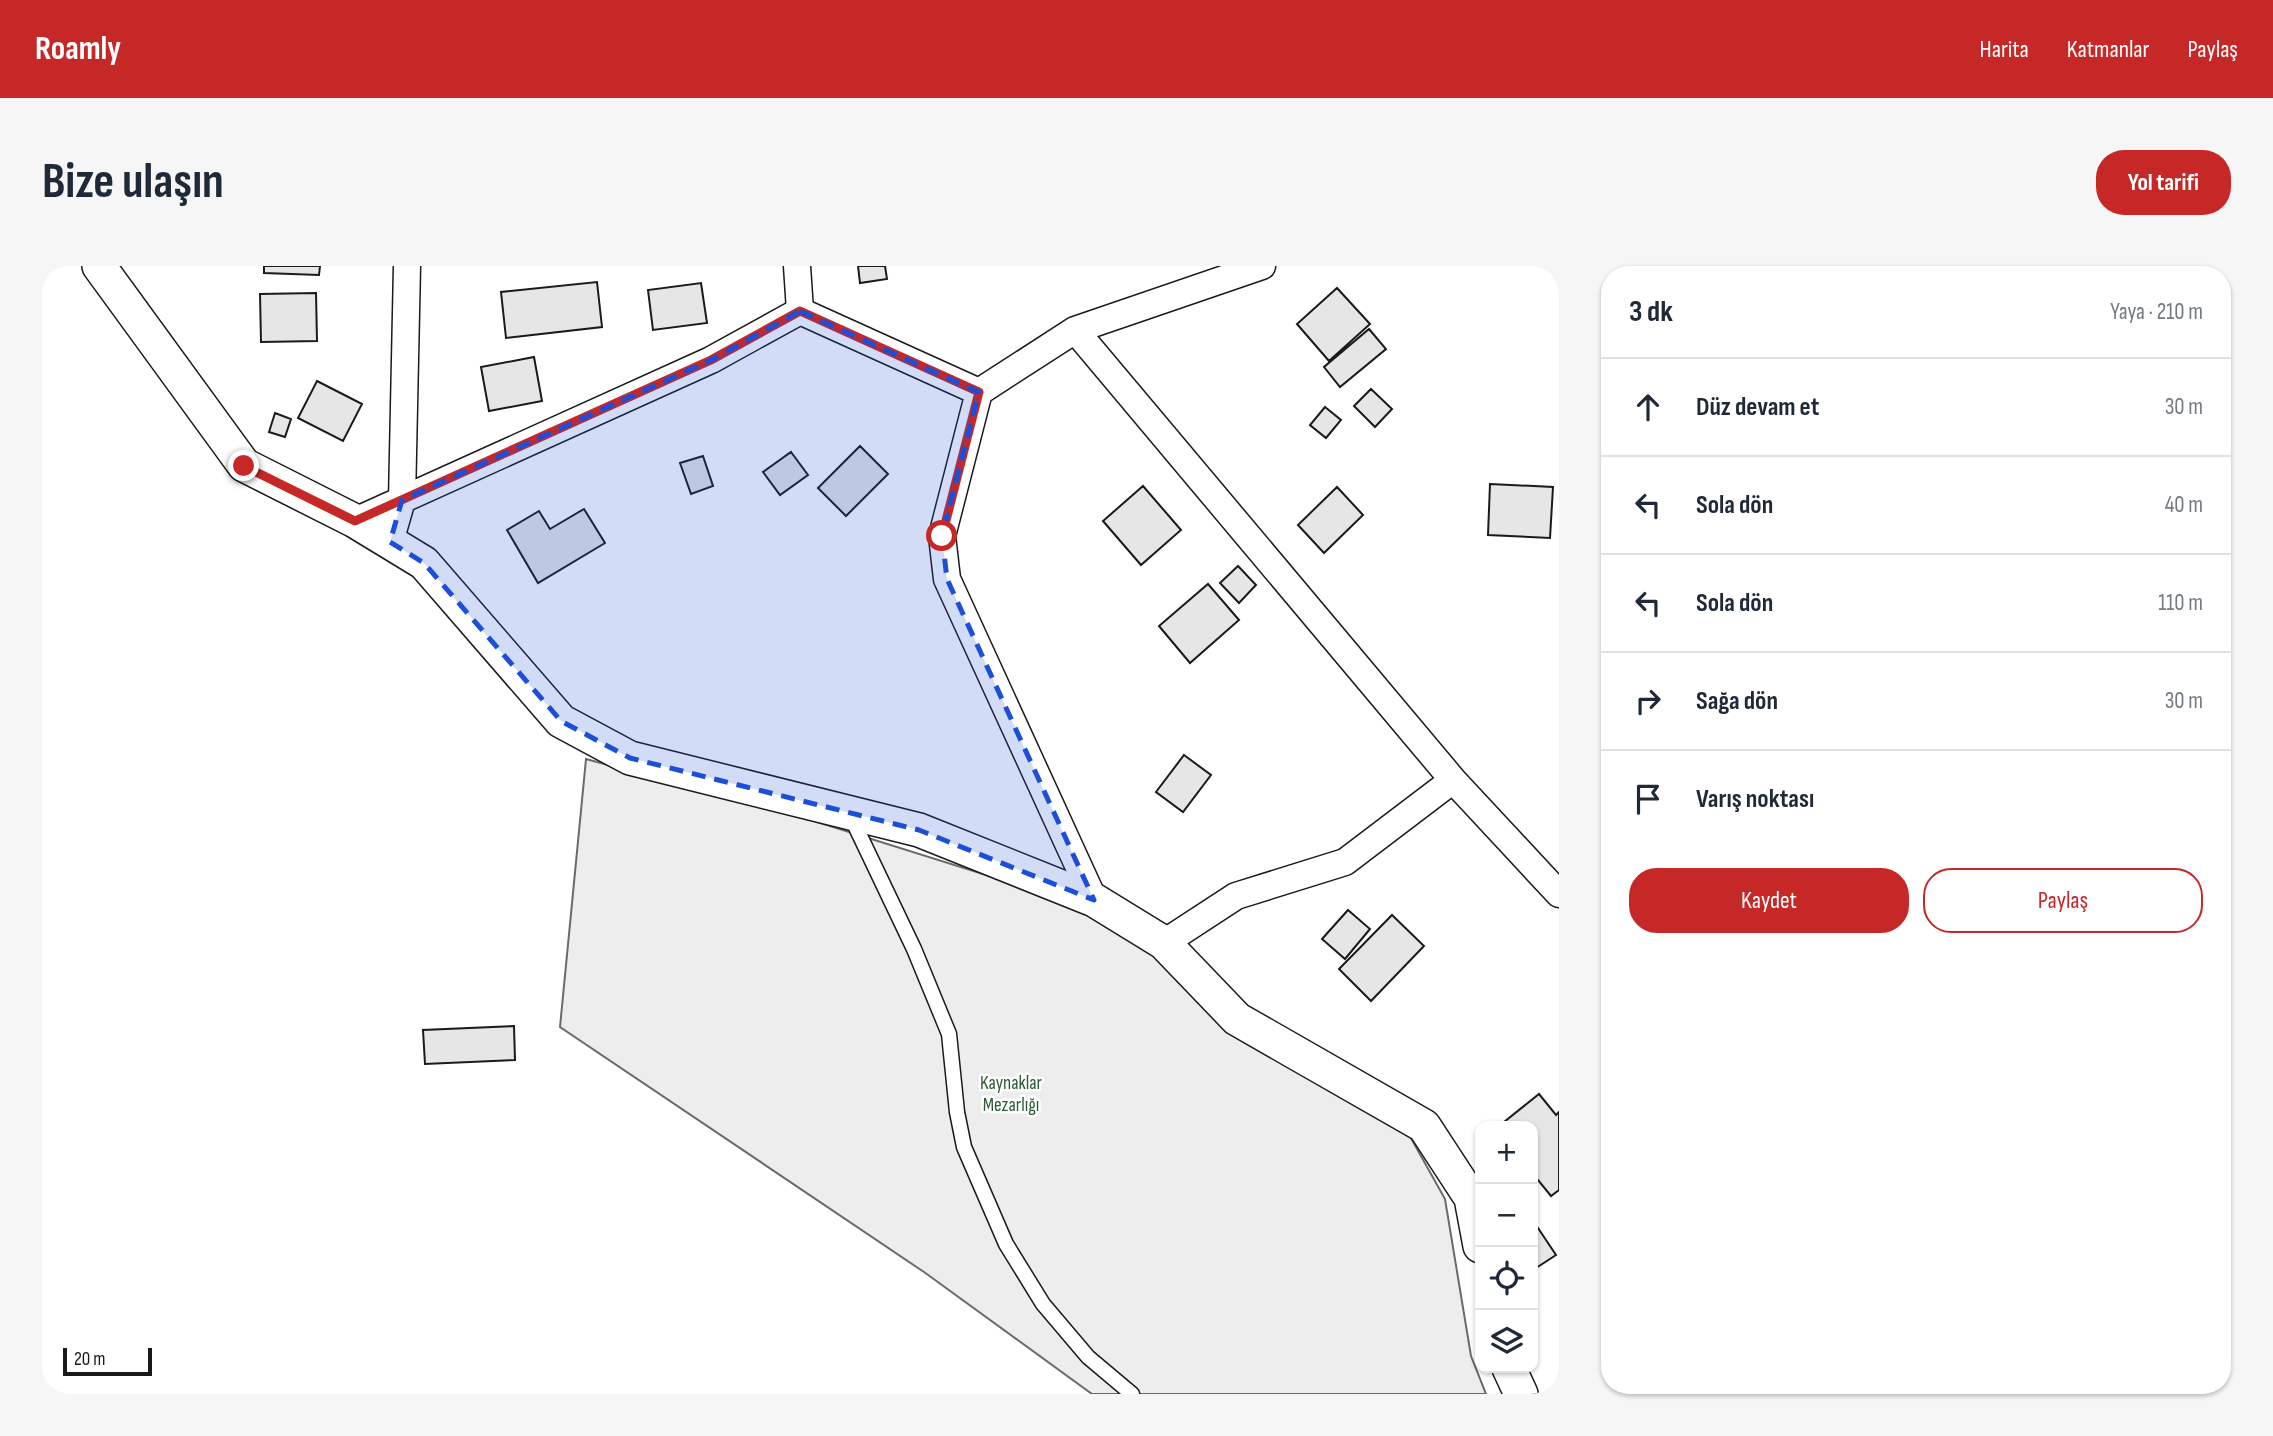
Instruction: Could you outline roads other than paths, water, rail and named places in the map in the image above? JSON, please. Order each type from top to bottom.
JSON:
[{"type":"street","points":[[99,266],[244,466],[355,521],[424,563],[561,721],[629,758],[919,830],[1094,900],[1164,943],[1237,1019],[1424,1126],[1471,1198],[1475,1219]]},
{"type":"street","points":[[390,542],[402,500],[407,266]]},
{"type":"street","points":[[797,266],[800,311]]},
{"type":"street","points":[[1094,900],[947,579],[942,536],[979,392],[1075,330],[1262,266]]},
{"type":"street","points":[[355,521],[711,360],[800,311]]},
{"type":"street","points":[[800,311],[979,392]]},
{"type":"street","points":[[1075,330],[1453,780],[1559,894]]},
{"type":"street","points":[[1164,943],[1236,896],[1345,862],[1453,780]]},
{"type":"street","points":[[1511,1373],[1521,1394]]},
{"type":"lane","points":[[849,812],[914,948],[949,1034],[957,1112],[964,1147],[1006,1244],[1043,1304],[1088,1357],[1132,1394]]},
{"type":"park label","name":"Kaynaklar Mezarlığı","points":[[1011,1094]]}]
